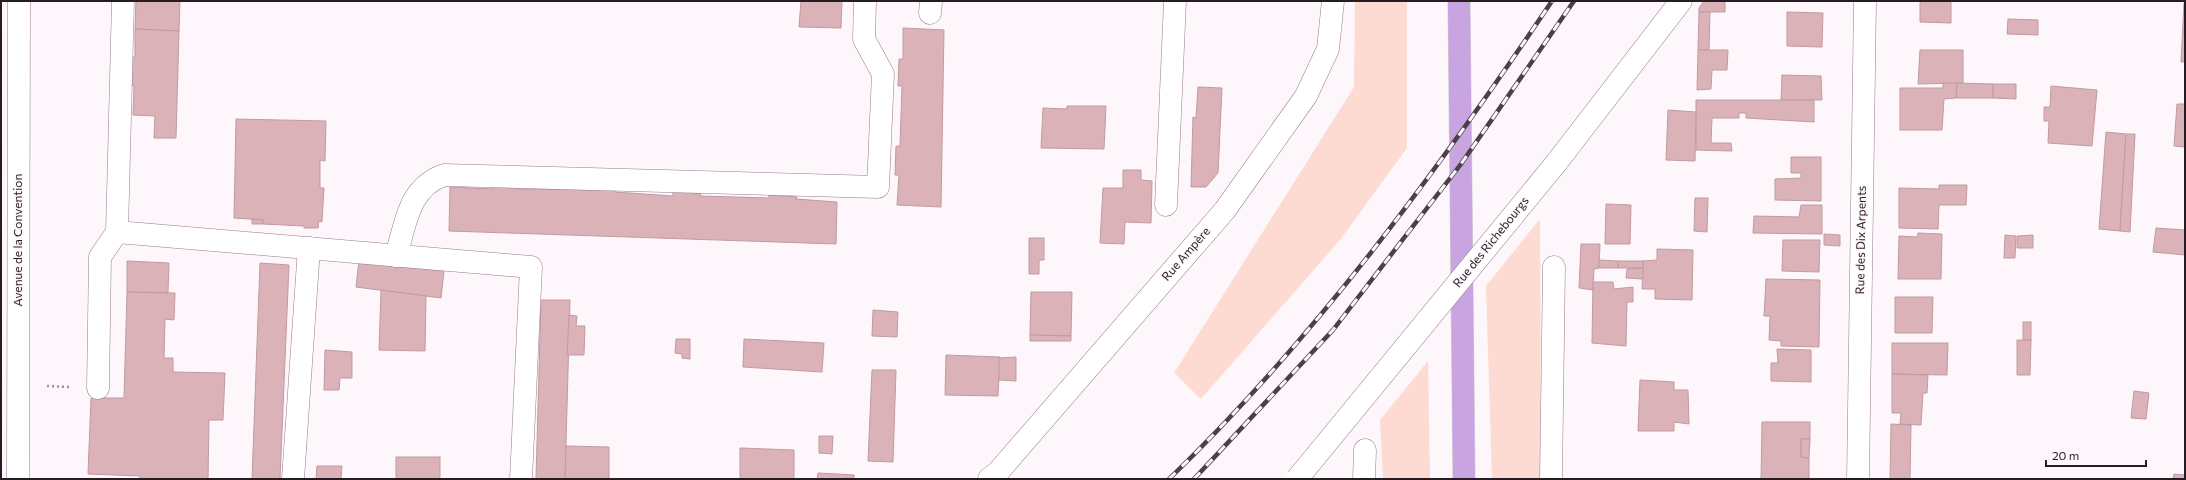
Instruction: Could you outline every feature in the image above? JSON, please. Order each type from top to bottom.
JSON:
[{"type":"main road","points":[[1459,1],[1464,479]]},
{"type":"street","name":"Avenue de la Convention","points":[[18,479],[19,1]]},
{"type":"street","points":[[98,388],[100,257],[117,232],[123,1]]},
{"type":"street","points":[[396,256],[411,204],[419,190],[432,180],[444,175],[878,187],[883,74],[864,39],[865,1]]},
{"type":"street","points":[[1166,205],[1175,1]]},
{"type":"street","name":"Rue Ampère","points":[[989,479],[998,472],[1225,210],[1306,96],[1328,48],[1333,1]]},
{"type":"street","name":"Rue des Richebourgs","points":[[1297,479],[1557,162],[1681,1]]},
{"type":"street","name":"Rue des Dix Arpents","points":[[1858,479],[1865,1]]},
{"type":"street","points":[[117,232],[530,267],[521,479]]},
{"type":"street","points":[[293,479],[309,248]]},
{"type":"street","points":[[1551,479],[1554,267]]},
{"type":"street","points":[[1364,479],[1365,450]]},
{"type":"path","points":[[18,385],[98,388]]},
{"type":"shaded area","points":[[1355,1],[1407,1],[1407,148],[1340,240],[1201,399],[1174,373],[1354,87]]},
{"type":"shaded area","points":[[1540,219],[1541,479],[1492,479],[1486,286]]},
{"type":"shaded area","points":[[1428,361],[1430,479],[1383,479],[1380,420]]},
{"type":"building","points":[[136,1],[180,1],[179,31],[135,29]]},
{"type":"building","points":[[801,1],[842,1],[841,28],[799,27]]},
{"type":"building","points":[[1704,1],[1725,1],[1725,12],[1699,12],[1699,8]]},
{"type":"building","points":[[1920,1],[1951,1],[1951,23],[1920,22]]},
{"type":"building","points":[[2184,3],[2185,62],[2181,62]]},
{"type":"building","points":[[1699,12],[1710,12],[1709,50],[1698,50]]},
{"type":"building","points":[[1787,12],[1823,13],[1822,47],[1787,46]]},
{"type":"building","points":[[2008,19],[2038,20],[2038,35],[2007,34]]},
{"type":"building","points":[[903,28],[944,30],[941,207],[897,205],[899,175],[895,175],[896,146],[900,146],[902,86],[898,86],[899,59],[903,59]]},
{"type":"building","points":[[135,29],[179,31],[176,138],[154,138],[155,116],[133,115],[134,86],[131,85],[132,57],[135,57]]},
{"type":"building","points":[[1698,50],[1728,50],[1727,70],[1712,70],[1711,89],[1697,90]]},
{"type":"building","points":[[1920,50],[1963,50],[1963,83],[1918,84]]},
{"type":"building","points":[[1782,75],[1821,76],[1822,100],[1781,100]]},
{"type":"building","points":[[1943,83],[1957,83],[1956,98],[1944,99],[1942,130],[1900,130],[1900,88],[1943,88]]},
{"type":"building","points":[[1957,83],[1993,84],[1993,98],[1956,98]]},
{"type":"building","points":[[1993,84],[2016,84],[2016,99],[1993,98]]},
{"type":"building","points":[[2051,86],[2097,90],[2092,146],[2048,143],[2049,121],[2044,121],[2044,107],[2050,107]]},
{"type":"building","points":[[1198,87],[1222,88],[1218,173],[1206,187],[1191,187],[1193,117],[1196,118]]},
{"type":"building","points":[[1696,100],[1814,100],[1814,122],[1746,118],[1746,113],[1739,113],[1739,118],[1712,118],[1711,143],[1731,143],[1732,151],[1696,150]]},
{"type":"building","points":[[2177,104],[2185,104],[2185,147],[2174,146]]},
{"type":"building","points":[[1067,106],[1106,106],[1104,149],[1041,148],[1043,108],[1067,109]]},
{"type":"building","points":[[1668,110],[1696,112],[1695,161],[1666,160]]},
{"type":"building","points":[[236,119],[326,121],[325,161],[320,160],[320,188],[324,188],[322,222],[319,221],[318,228],[263,224],[263,220],[234,218]]},
{"type":"building","points":[[2106,132],[2126,134],[2120,231],[2099,229]]},
{"type":"building","points":[[2126,134],[2135,134],[2130,232],[2120,231]]},
{"type":"building","points":[[1791,157],[1821,157],[1821,201],[1775,200],[1775,179],[1801,178],[1801,173],[1791,173]]},
{"type":"building","points":[[1123,170],[1141,170],[1141,180],[1152,181],[1151,223],[1125,222],[1124,244],[1100,243],[1103,188],[1123,188]]},
{"type":"building","points":[[492,185],[518,186],[519,189],[615,190],[615,192],[673,196],[673,192],[700,193],[701,196],[769,198],[769,195],[797,197],[796,199],[837,202],[836,244],[449,231],[450,187],[492,189]]},
{"type":"building","points":[[1939,185],[1967,185],[1966,205],[1939,205],[1938,229],[1899,228],[1899,188],[1939,189]]},
{"type":"building","points":[[1695,198],[1708,198],[1707,232],[1694,231]]},
{"type":"building","points":[[1606,204],[1631,205],[1630,244],[1605,244]]},
{"type":"building","points":[[1801,205],[1822,205],[1822,234],[1753,233],[1754,216],[1799,217]]},
{"type":"building","points":[[252,219],[263,220],[263,224],[252,224]]},
{"type":"building","points":[[2156,228],[2185,230],[2185,255],[2153,252]]},
{"type":"building","points":[[1918,233],[1942,234],[1941,279],[1898,279],[1899,236],[1917,237]]},
{"type":"building","points":[[1824,234],[1840,235],[1840,246],[1824,245]]},
{"type":"building","points":[[2005,235],[2016,236],[2015,258],[2004,258]]},
{"type":"building","points":[[2033,235],[2033,248],[2017,248],[2017,236]]},
{"type":"building","points":[[1029,238],[1044,238],[1044,260],[1039,260],[1039,274],[1029,274]]},
{"type":"building","points":[[1783,240],[1820,240],[1819,272],[1782,271]]},
{"type":"building","points":[[1581,244],[1600,244],[1599,268],[1594,269],[1593,290],[1579,288]]},
{"type":"building","points":[[1657,249],[1693,250],[1692,300],[1655,299],[1655,289],[1642,289],[1643,261],[1657,260]]},
{"type":"building","points":[[359,260],[444,271],[441,298],[356,287]]},
{"type":"building","points":[[1599,260],[1618,261],[1618,268],[1599,268]]},
{"type":"building","points":[[127,261],[169,263],[168,293],[127,292]]},
{"type":"building","points":[[1618,261],[1643,261],[1643,268],[1618,268]]},
{"type":"building","points":[[260,263],[289,265],[280,479],[252,479]]},
{"type":"building","points":[[1643,268],[1643,279],[1626,278],[1627,269]]},
{"type":"building","points":[[1766,279],[1820,280],[1819,347],[1781,346],[1781,341],[1769,340],[1770,316],[1764,316]]},
{"type":"building","points":[[1593,282],[1613,282],[1614,289],[1633,287],[1633,302],[1627,302],[1626,346],[1592,343]]},
{"type":"building","points":[[381,290],[426,296],[425,351],[379,350]]},
{"type":"building","points":[[127,292],[175,293],[174,320],[165,319],[164,358],[173,358],[173,372],[225,373],[223,420],[209,420],[208,479],[140,479],[140,476],[88,474],[91,398],[124,398]]},
{"type":"building","points":[[1031,292],[1072,292],[1071,336],[1030,335]]},
{"type":"building","points":[[1895,297],[1933,297],[1932,333],[1895,333]]},
{"type":"building","points":[[541,300],[570,300],[565,479],[536,479]]},
{"type":"building","points":[[873,310],[898,312],[897,337],[872,336]]},
{"type":"building","points":[[569,315],[577,316],[576,326],[585,326],[584,355],[567,355]]},
{"type":"building","points":[[2023,322],[2031,322],[2031,340],[2023,340]]},
{"type":"building","points":[[1030,335],[1071,336],[1071,341],[1030,341]]},
{"type":"building","points":[[676,339],[690,339],[690,359],[682,358],[682,354],[675,353]]},
{"type":"building","points":[[744,339],[824,343],[822,372],[743,367]]},
{"type":"building","points":[[2017,340],[2031,340],[2030,375],[2017,375]]},
{"type":"building","points":[[1892,343],[1948,343],[1947,375],[1892,374]]},
{"type":"building","points":[[1777,349],[1811,350],[1811,382],[1771,381],[1771,363],[1778,363]]},
{"type":"building","points":[[325,350],[352,352],[352,378],[340,378],[339,390],[324,390]]},
{"type":"building","points":[[946,355],[1000,357],[998,396],[945,395]]},
{"type":"building","points":[[1016,357],[1016,381],[999,380],[999,358]]},
{"type":"building","points":[[872,370],[896,370],[893,462],[868,461]]},
{"type":"building","points":[[1892,374],[1928,375],[1927,393],[1923,393],[1921,425],[1900,424],[1901,413],[1892,413]]},
{"type":"building","points":[[1640,380],[1674,382],[1674,390],[1688,390],[1689,424],[1674,422],[1674,431],[1638,431]]},
{"type":"building","points":[[2134,391],[2149,393],[2146,419],[2131,418]]},
{"type":"building","points":[[1762,422],[1810,422],[1810,439],[1801,439],[1801,457],[1809,458],[1809,479],[1761,479]]},
{"type":"building","points":[[1891,424],[1911,425],[1910,479],[1890,479]]},
{"type":"building","points":[[819,436],[833,436],[832,454],[819,453]]},
{"type":"building","points":[[1801,439],[1810,439],[1809,458],[1801,457]]},
{"type":"building","points":[[566,446],[609,447],[609,479],[565,479]]},
{"type":"building","points":[[740,448],[794,450],[794,479],[740,479]]},
{"type":"building","points":[[396,457],[440,457],[440,479],[396,479]]},
{"type":"building","points":[[317,466],[342,466],[341,479],[316,479]]},
{"type":"building","points":[[818,473],[854,475],[854,479],[817,479]]},
{"type":"building","points":[[2174,474],[2185,475],[2185,479],[2173,479]]},
{"type":"railway","points":[[1169,479],[1223,425],[1325,310],[1373,250],[1465,127],[1552,1]]},
{"type":"railway","points":[[1194,479],[1333,330],[1461,164],[1574,1]]}]
